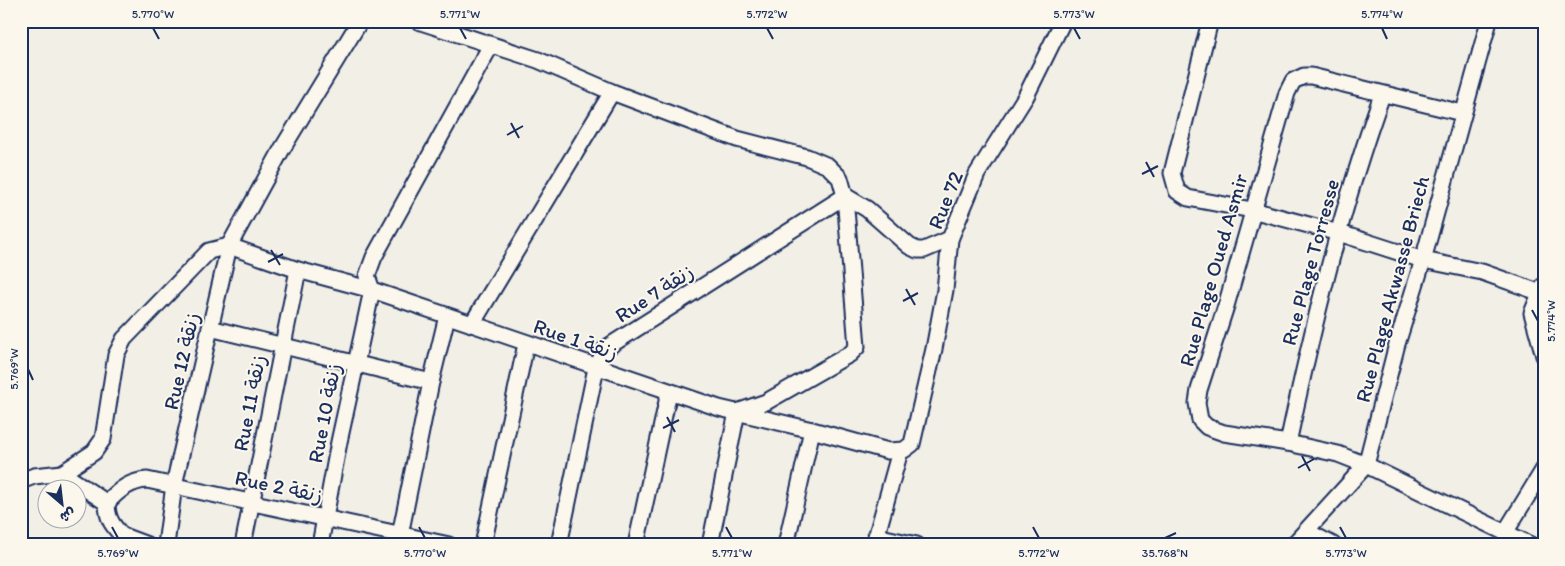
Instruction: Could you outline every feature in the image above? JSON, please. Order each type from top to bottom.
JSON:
[{"type":"street","name":"Rue 12 زنقة","points":[[166,545],[174,484],[229,246],[282,149],[360,21]]},
{"type":"street","points":[[418,21],[538,60],[612,92],[737,139],[807,157],[828,166],[840,178],[845,196],[857,347],[850,354],[766,402],[737,412],[710,545]]},
{"type":"street","name":"Rue 72","points":[[875,540],[906,448],[934,349],[950,239],[977,174],[1026,96],[1063,21]]},
{"type":"street","points":[[1210,21],[1202,44],[1172,173],[1177,191],[1188,198],[1252,210],[1339,233],[1423,260],[1482,272],[1543,291],[1532,313],[1544,356]]},
{"type":"street","name":"Rue Plage Akwasse Briech","points":[[1293,545],[1366,465],[1397,344],[1423,260],[1462,113],[1489,21]]},
{"type":"street","name":"Rue 10 زنقة","points":[[320,545],[355,363],[372,290],[367,276],[374,257],[491,45]]},
{"type":"street","name":"Rue Plage Oued Asmir","points":[[1288,442],[1224,433],[1207,427],[1200,420],[1197,403],[1283,106],[1293,81],[1304,76],[1319,78],[1382,95],[1462,113]]},
{"type":"street","points":[[472,324],[612,92]]},
{"type":"street","name":"Rue Plage Torresse","points":[[1288,442],[1310,341],[1339,233],[1366,139],[1382,95]]},
{"type":"street","points":[[845,196],[867,209],[909,246],[917,250],[924,250],[950,239]]},
{"type":"street","name":"Rue 7 زنقة","points":[[559,545],[596,368],[606,348],[845,196]]},
{"type":"street","name":"Rue 1 زنقة","points":[[229,246],[298,270],[372,290],[669,392],[737,412],[812,430],[869,448],[906,448]]},
{"type":"street","points":[[21,467],[28,478],[62,473],[94,452],[103,439],[116,355],[124,339],[210,251],[229,246]]},
{"type":"street","name":"Rue 11 زنقة","points":[[243,545],[250,501],[298,270]]},
{"type":"street","points":[[399,539],[431,382],[447,316]]},
{"type":"street","points":[[210,328],[431,382]]},
{"type":"street","points":[[483,545],[526,344]]},
{"type":"street","points":[[636,545],[669,392]]},
{"type":"street","points":[[786,545],[812,430]]},
{"type":"street","points":[[1288,442],[1338,454],[1366,465],[1518,540],[1544,469]]},
{"type":"street","points":[[62,473],[107,503],[107,516],[113,526],[126,540],[147,545]]},
{"type":"street","name":"Rue 2 زنقة","points":[[107,503],[116,493],[138,481],[174,484],[325,518],[399,539],[449,545]]},
{"type":"street","points":[[1306,531],[1333,545]]},
{"type":"street","points":[[875,540],[917,545]]}]
